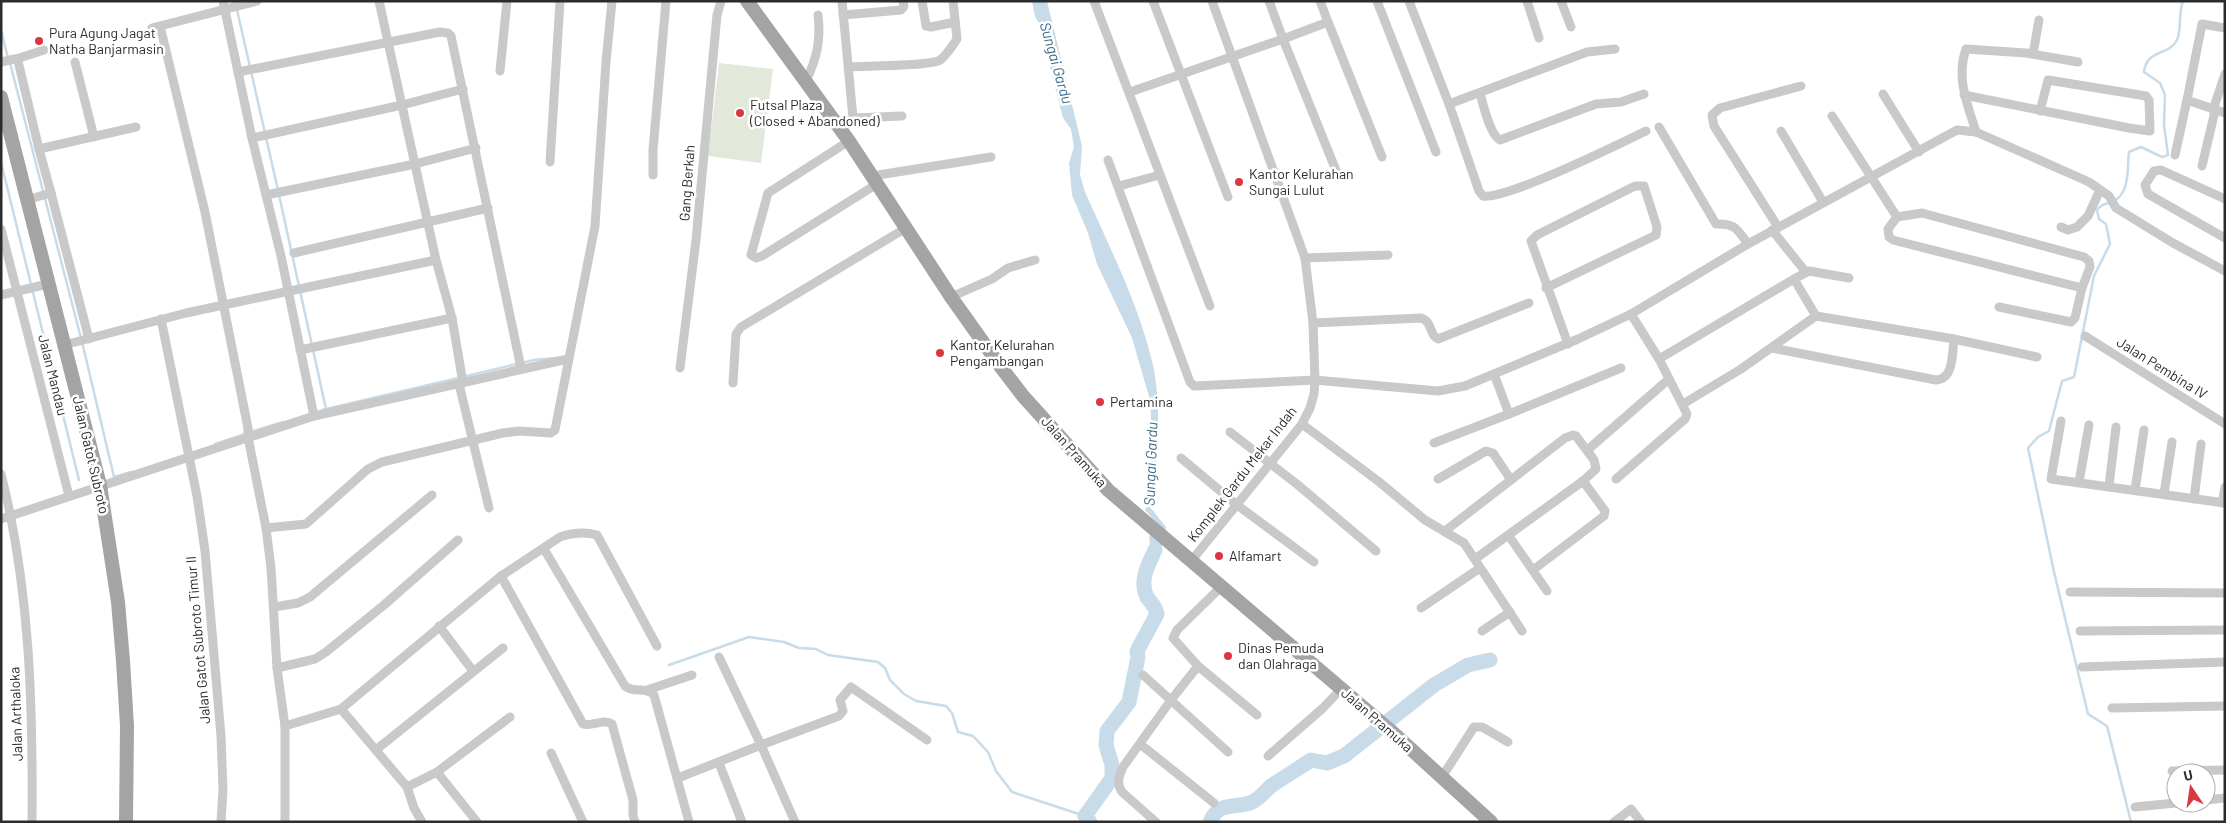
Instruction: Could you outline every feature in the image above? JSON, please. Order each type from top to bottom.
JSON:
[{"type":"main road","name":"Jalan Pramuka","points":[[747,1],[845,136],[952,297],[1023,396],[1108,490],[1342,688],[1491,822]]},
{"type":"main road","name":"Jalan Gatot Subroto","points":[[1,97],[5,137],[41,196],[43,285],[79,341],[118,602],[127,726],[126,822]]},
{"type":"street","points":[[379,1],[436,260],[452,318],[473,440],[489,508]]},
{"type":"street","points":[[500,71],[507,1]]},
{"type":"street","points":[[550,162],[560,1]]},
{"type":"street","points":[[266,528],[301,524],[310,521],[373,466],[513,431],[553,432],[559,412],[596,221],[606,62],[612,1]]},
{"type":"street","points":[[653,175],[653,150],[666,1]]},
{"type":"street","name":"Gang Berkah","points":[[680,368],[696,240],[717,15],[721,1]]},
{"type":"street","points":[[842,1],[850,67],[853,118],[845,136],[768,194],[751,255],[756,258],[762,256],[874,180],[991,158]]},
{"type":"street","points":[[843,15],[902,10],[904,6],[903,1]]},
{"type":"street","points":[[922,1],[926,26],[931,27],[956,22]]},
{"type":"street","points":[[850,67],[933,64],[945,55],[957,39],[953,1]]},
{"type":"street","points":[[1094,1],[1210,306]]},
{"type":"street","points":[[1153,1],[1228,197]]},
{"type":"street","name":"Komplek Gardu Mekar Indah","points":[[1192,560],[1302,424],[1314,394],[1313,324],[1305,258],[1212,1]]},
{"type":"street","points":[[1268,1],[1337,173]]},
{"type":"street","points":[[1320,1],[1382,157]]},
{"type":"street","points":[[1378,1],[1436,152]]},
{"type":"street","points":[[1409,1],[1481,194],[1487,196],[1538,180],[1646,131]]},
{"type":"street","points":[[1527,1],[1539,38]]},
{"type":"street","points":[[1561,1],[1571,27]]},
{"type":"street","points":[[253,2],[227,5],[156,27],[225,305],[266,528],[274,607],[277,668],[285,726],[285,822]]},
{"type":"street","points":[[227,5],[246,70],[257,137],[273,193],[296,290],[314,414]]},
{"type":"street","points":[[806,81],[818,53],[818,16]]},
{"type":"street","points":[[2033,54],[2039,20]]},
{"type":"street","points":[[1130,92],[1328,22]]},
{"type":"street","points":[[2175,155],[2202,24],[2225,28]]},
{"type":"street","points":[[246,70],[440,32],[448,33],[451,36],[520,364]]},
{"type":"street","points":[[1449,104],[1587,52],[1615,49]]},
{"type":"street","points":[[1976,132],[1964,95],[1961,75],[1966,49],[2033,54],[2078,62]]},
{"type":"street","points":[[44,50],[9,60],[39,149],[41,196],[79,341],[161,319],[436,260]]},
{"type":"street","points":[[75,62],[94,137]]},
{"type":"street","points":[[2202,166],[2214,111],[2225,74]]},
{"type":"street","points":[[1964,95],[2040,111],[2150,131],[2149,100],[2146,96],[2048,80],[2040,111]]},
{"type":"street","points":[[1801,86],[1720,108],[1712,115],[1714,126],[1775,228],[1805,271]]},
{"type":"street","points":[[257,137],[402,105],[463,89]]},
{"type":"street","points":[[1480,92],[1491,128],[1496,138],[1500,140],[1596,104],[1622,102],[1644,94]]},
{"type":"street","points":[[1883,94],[1919,152]]},
{"type":"street","points":[[2186,100],[2214,111],[2225,113]]},
{"type":"street","points":[[853,118],[902,116]]},
{"type":"street","points":[[1832,116],[1897,218]]},
{"type":"street","points":[[39,149],[136,127]]},
{"type":"street","points":[[1659,127],[1716,224],[1728,223],[1733,226],[1748,244]]},
{"type":"street","points":[[1108,160],[1192,385],[1314,380],[1438,391],[1465,386],[1568,344],[1631,314],[1775,228],[1919,152],[1956,130],[1976,132],[2089,182],[2109,196],[2116,208],[2173,243],[2225,271]]},
{"type":"street","points":[[1781,131],[1823,202]]},
{"type":"street","points":[[273,193],[415,164],[476,148]]},
{"type":"street","points":[[2225,199],[2161,170],[2154,171],[2145,185],[2148,194],[2225,238]]},
{"type":"street","points":[[1119,186],[1160,175]]},
{"type":"street","points":[[1546,288],[1656,235],[1657,227],[1644,186],[1635,186],[1533,238],[1531,246],[1546,288],[1568,344]]},
{"type":"street","points":[[2061,227],[2068,230],[2084,221],[2092,209],[2100,190]]},
{"type":"street","points":[[294,253],[488,208]]},
{"type":"street","points":[[1999,307],[2071,322],[2075,318],[2082,288],[2090,267],[2090,261],[2084,257],[1922,213],[1897,218],[1888,228],[1889,237],[1893,240],[2082,288]]},
{"type":"street","points":[[733,383],[736,334],[741,328],[906,228]]},
{"type":"street","name":"Jalan Mandau","points":[[1,229],[22,289],[69,496]]},
{"type":"street","points":[[1305,258],[1388,255]]},
{"type":"street","points":[[952,297],[992,279],[1008,268],[1035,260]]},
{"type":"street","points":[[1659,359],[1805,271],[1817,271],[1849,278]]},
{"type":"street","points":[[1794,279],[1816,316]]},
{"type":"street","points":[[1,295],[43,285]]},
{"type":"street","points":[[1313,324],[1421,318],[1428,321],[1434,336],[1438,339],[1529,303]]},
{"type":"street","points":[[1616,479],[1685,419],[1687,412],[1659,359],[1631,314]]},
{"type":"street","points":[[1683,404],[1772,348],[1816,316],[1954,339],[2037,356]]},
{"type":"street","points":[[304,349],[452,318]]},
{"type":"street","name":"Jalan Gatot Subroto Timur II","points":[[161,319],[188,454],[204,551],[214,638],[222,763],[221,822]]},
{"type":"street","name":"Jalan Pembina IV","points":[[2085,336],[2225,424]]},
{"type":"street","points":[[1772,348],[1936,380],[1943,379],[1948,375],[1954,339]]},
{"type":"street","points":[[1,519],[248,433],[314,414],[462,380],[520,364],[568,359]]},
{"type":"street","points":[[1434,443],[1621,368]]},
{"type":"street","points":[[1494,374],[1509,414]]},
{"type":"street","points":[[1588,451],[1669,379]]},
{"type":"street","points":[[2061,421],[2051,479],[2224,503],[2225,488]]},
{"type":"street","points":[[1302,424],[1371,475],[1425,520],[1464,543],[1522,631]]},
{"type":"street","points":[[2079,482],[2089,425]]},
{"type":"street","points":[[2109,486],[2116,427]]},
{"type":"street","points":[[2135,490],[2144,430]]},
{"type":"street","points":[[1230,432],[1376,551]]},
{"type":"street","points":[[1445,531],[1570,435],[1576,436],[1596,464],[1596,470],[1510,536],[1475,559]]},
{"type":"street","points":[[2164,494],[2172,442]]},
{"type":"street","points":[[2194,499],[2201,444]]},
{"type":"street","points":[[1438,479],[1486,451],[1493,453],[1511,480]]},
{"type":"street","points":[[1181,458],[1237,505],[1314,562]]},
{"type":"street","points":[[1,474],[12,515]]},
{"type":"street","points":[[1533,570],[1604,516],[1605,511],[1583,481]]},
{"type":"street","points":[[274,607],[298,603],[310,597],[432,494]]},
{"type":"street","name":"Jalan Arthaloka","points":[[12,515],[24,604],[30,693],[32,822]]},
{"type":"street","points":[[285,726],[341,709],[500,576],[566,535],[586,533],[597,535],[657,646]]},
{"type":"street","points":[[1510,536],[1547,591]]},
{"type":"street","points":[[277,668],[315,659],[326,652],[384,605],[458,540]]},
{"type":"street","points":[[544,549],[625,686],[630,690],[647,690],[692,675]]},
{"type":"street","points":[[1421,608],[1480,568]]},
{"type":"street","points":[[500,576],[583,724],[591,725],[605,721],[612,724],[633,800],[635,822]]},
{"type":"street","points":[[1222,586],[1173,636],[1175,642],[1198,666],[1257,715]]},
{"type":"street","points":[[2070,592],[2225,593]]},
{"type":"street","points":[[1482,631],[1510,612]]},
{"type":"street","points":[[439,626],[473,671]]},
{"type":"street","points":[[2080,631],[2225,630]]},
{"type":"street","points":[[376,749],[503,648]]},
{"type":"street","points":[[719,657],[795,822]]},
{"type":"street","points":[[2082,667],[2225,662]]},
{"type":"street","points":[[1156,822],[1119,786],[1118,776],[1171,700],[1198,666]]},
{"type":"street","points":[[1143,675],[1228,752]]},
{"type":"street","points":[[678,778],[839,716],[843,711],[840,700],[851,687],[928,740]]},
{"type":"street","points":[[1268,756],[1323,708],[1342,688]]},
{"type":"street","points":[[647,690],[652,692],[656,699],[689,822]]},
{"type":"street","points":[[2112,708],[2225,706]]},
{"type":"street","points":[[341,709],[407,786],[414,808],[422,822]]},
{"type":"street","points":[[407,786],[437,772],[510,717]]},
{"type":"street","points":[[1442,777],[1474,727],[1482,727],[1508,742]]},
{"type":"street","points":[[1140,744],[1214,803]]},
{"type":"street","points":[[551,753],[583,822]]},
{"type":"street","points":[[719,763],[742,822]]},
{"type":"street","points":[[437,772],[477,822]]},
{"type":"street","points":[[2135,807],[2166,803]]},
{"type":"street","points":[[1614,822],[1631,810],[1640,822]]},
{"type":"green space","name":"Futsal Plaza (Closed + Abandoned)","points":[[719,63],[773,69],[761,163],[708,156]]},
{"type":"water","points":[[1032,1],[1047,1],[1082,146],[1080,175],[1085,192],[1131,296],[1146,339],[1155,374],[1158,400],[1158,427],[1154,493],[1150,507],[1166,527],[1161,550],[1151,568],[1143,566],[1151,547],[1149,537],[1155,521],[1145,510],[1151,499],[1149,483],[1153,447],[1150,400],[1132,338],[1097,264],[1088,233],[1072,195],[1069,163],[1074,147],[1071,129],[1063,118]]},
{"type":"waterway","points":[[235,1],[278,190]]},
{"type":"waterway","points":[[2131,822],[2107,726],[2088,714],[2054,572],[2028,448],[2038,437],[2049,431],[2062,381],[2074,377],[2094,276],[2110,244],[2106,224],[2099,219],[2097,210],[2102,205],[2117,199],[2124,190],[2129,152],[2141,147],[2162,157],[2168,155],[2164,125],[2165,95],[2160,83],[2144,72],[2149,59],[2168,49],[2177,40],[2183,1]]},
{"type":"waterway","points":[[1,30],[8,58]]},
{"type":"waterway","points":[[10,63],[83,346],[114,477],[131,472]]},
{"type":"waterway","points":[[1,162],[79,480]]},
{"type":"waterway","points":[[279,195],[326,409]]},
{"type":"waterway","points":[[322,410],[534,360],[555,358]]},
{"type":"waterway","points":[[250,432],[283,422]]},
{"type":"waterway","points":[[215,444],[245,434]]},
{"type":"waterway","name":"Sungai Gardu","points":[[1090,822],[1085,816],[1112,778],[1112,765],[1106,745],[1107,731],[1129,702],[1138,657],[1137,651],[1157,614],[1147,597],[1144,585],[1145,573],[1155,550]]},
{"type":"waterway","points":[[669,665],[749,637],[784,642],[799,648],[816,649],[828,655],[878,662],[885,668],[890,680],[904,694],[916,701],[946,706],[952,713],[958,732],[973,736],[988,752],[996,771],[1012,792],[1085,816]]},
{"type":"waterway","points":[[1210,822],[1217,811],[1253,802],[1271,786],[1311,760],[1327,763],[1344,756],[1434,685],[1468,665],[1490,660]]},
{"type":"place","name":"Pura Agung Jagat Natha Banjarmasin","points":[[39,41]]},
{"type":"place","name":"Futsal Plaza (Closed + Abandoned)","points":[[740,113]]},
{"type":"place","name":"Kantor Kelurahan Sungai Lulut","points":[[1239,182]]},
{"type":"place","name":"Kantor Kelurahan Pengambangan","points":[[940,353]]},
{"type":"place","name":"Pertamina","points":[[1100,402]]},
{"type":"place","name":"Alfamart","points":[[1219,556]]},
{"type":"place","name":"Dinas Pemuda dan Olahraga","points":[[1228,656]]}]
